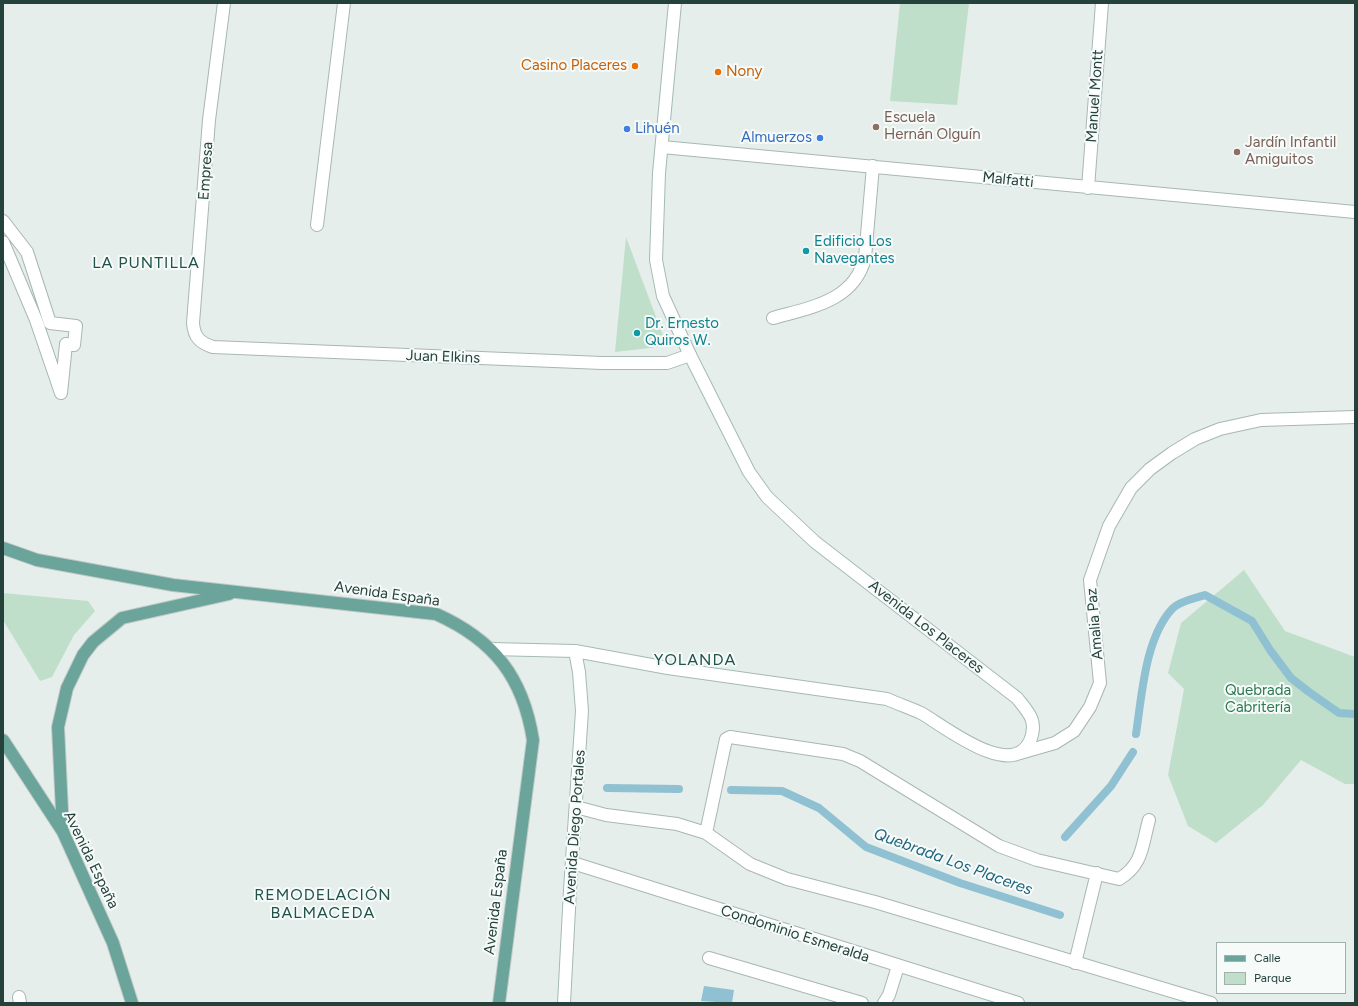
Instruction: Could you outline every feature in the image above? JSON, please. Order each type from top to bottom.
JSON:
[{"type":"main road","name":"Avenida España","points":[[3,548],[37,560],[173,584],[436,614],[460,625],[491,650],[512,677],[524,701],[533,740],[499,1003]]},
{"type":"main road","points":[[63,832],[58,727],[67,688],[83,655],[93,642],[122,618],[238,592]]},
{"type":"main road","name":"Avenida España","points":[[3,740],[63,832],[113,943],[132,1003]]},
{"type":"street","name":"Empresa","points":[[197,339],[194,332],[193,323],[209,120],[224,3]]},
{"type":"street","points":[[317,225],[344,3]]},
{"type":"street","name":"Avenida Los Placeres","points":[[675,3],[662,147],[656,260],[663,296],[690,355],[749,472],[767,497],[815,542],[1017,698],[1032,717],[1033,732],[1028,744],[1020,754]]},
{"type":"street","name":"Manuel Montt","points":[[1088,188],[1102,3]]},
{"type":"street","name":"Malfatti","points":[[662,147],[1355,212]]},
{"type":"street","points":[[774,318],[825,303],[850,287],[862,270],[865,258],[873,166]]},
{"type":"street","points":[[3,221],[27,252],[50,323],[76,326],[74,345],[66,344],[61,394],[36,320],[3,242]]},
{"type":"street","name":"Juan Elkins","points":[[197,339],[204,344],[213,347],[602,363],[667,362],[690,355]]},
{"type":"street","name":"Amalia Paz","points":[[1020,754],[1055,743],[1074,731],[1090,707],[1100,683],[1090,580],[1110,526],[1131,488],[1150,469],[1172,453],[1195,439],[1220,429],[1261,420],[1355,417]]},
{"type":"street","points":[[491,650],[574,651],[668,668],[778,682],[887,700],[920,713],[963,739],[992,753],[1008,756],[1020,754]]},
{"type":"street","name":"Avenida Diego Portales","points":[[564,1003],[582,711],[579,672],[574,651]]},
{"type":"street","points":[[706,833],[726,739],[730,737],[843,754],[860,761],[999,846],[1037,860],[1119,879],[1131,872],[1138,861],[1149,820]]},
{"type":"street","points":[[576,807],[606,815],[677,824],[706,833],[750,864],[787,879],[875,902],[1211,1003]]},
{"type":"street","name":"Condominio Esmeralda","points":[[573,863],[1018,1003]]},
{"type":"street","points":[[1075,963],[1097,873]]},
{"type":"street","points":[[709,958],[862,1003]]},
{"type":"street","points":[[884,1003],[889,995],[898,966]]},
{"type":"green space","points":[[900,3],[969,3],[957,105],[890,101]]},
{"type":"green space","points":[[626,237],[667,346],[615,352]]},
{"type":"green space","name":"Quebrada Cabritería","points":[[1244,570],[1285,631],[1355,657],[1355,784],[1345,784],[1301,760],[1263,805],[1216,843],[1188,826],[1168,775],[1184,689],[1168,673],[1181,623]]},
{"type":"green space","points":[[3,593],[88,601],[95,611],[74,635],[52,677],[40,681],[3,620]]},
{"type":"water","points":[[704,986],[734,990],[732,1003],[701,1001]]},
{"type":"waterway","name":"Quebrada Los Placeres","points":[[1136,734],[1146,667],[1156,634],[1173,608],[1184,602],[1205,595],[1252,621],[1270,650],[1291,678],[1339,713],[1355,714]]},
{"type":"waterway","name":"Quebrada Los Placeres","points":[[1065,837],[1111,786],[1133,752]]},
{"type":"waterway","name":"Quebrada Los Placeres","points":[[607,788],[679,789]]},
{"type":"waterway","name":"Quebrada Los Placeres","points":[[731,790],[782,791],[819,808],[866,847],[960,883],[1060,915]]},
{"type":"place","name":"Casino Placeres","points":[[635,66]]},
{"type":"place","name":"Nony","points":[[718,72]]},
{"type":"place","name":"Escuela Hernán Olguín","points":[[876,127]]},
{"type":"place","name":"Lihuén","points":[[627,129]]},
{"type":"place","name":"Almuerzos","points":[[820,138]]},
{"type":"place","name":"Jardín Infantil Amiguitos","points":[[1237,152]]},
{"type":"place","name":"Edificio Los Navegantes","points":[[806,251]]},
{"type":"place","name":"Dr. Ernesto Quiros W.","points":[[637,333]]},
{"type":"district","name":"LA PUNTILLA","points":[[146,263]]},
{"type":"district","name":"YOLANDA","points":[[695,660]]},
{"type":"district","name":"REMODELACIÓN BALMACEDA","points":[[323,904]]}]
